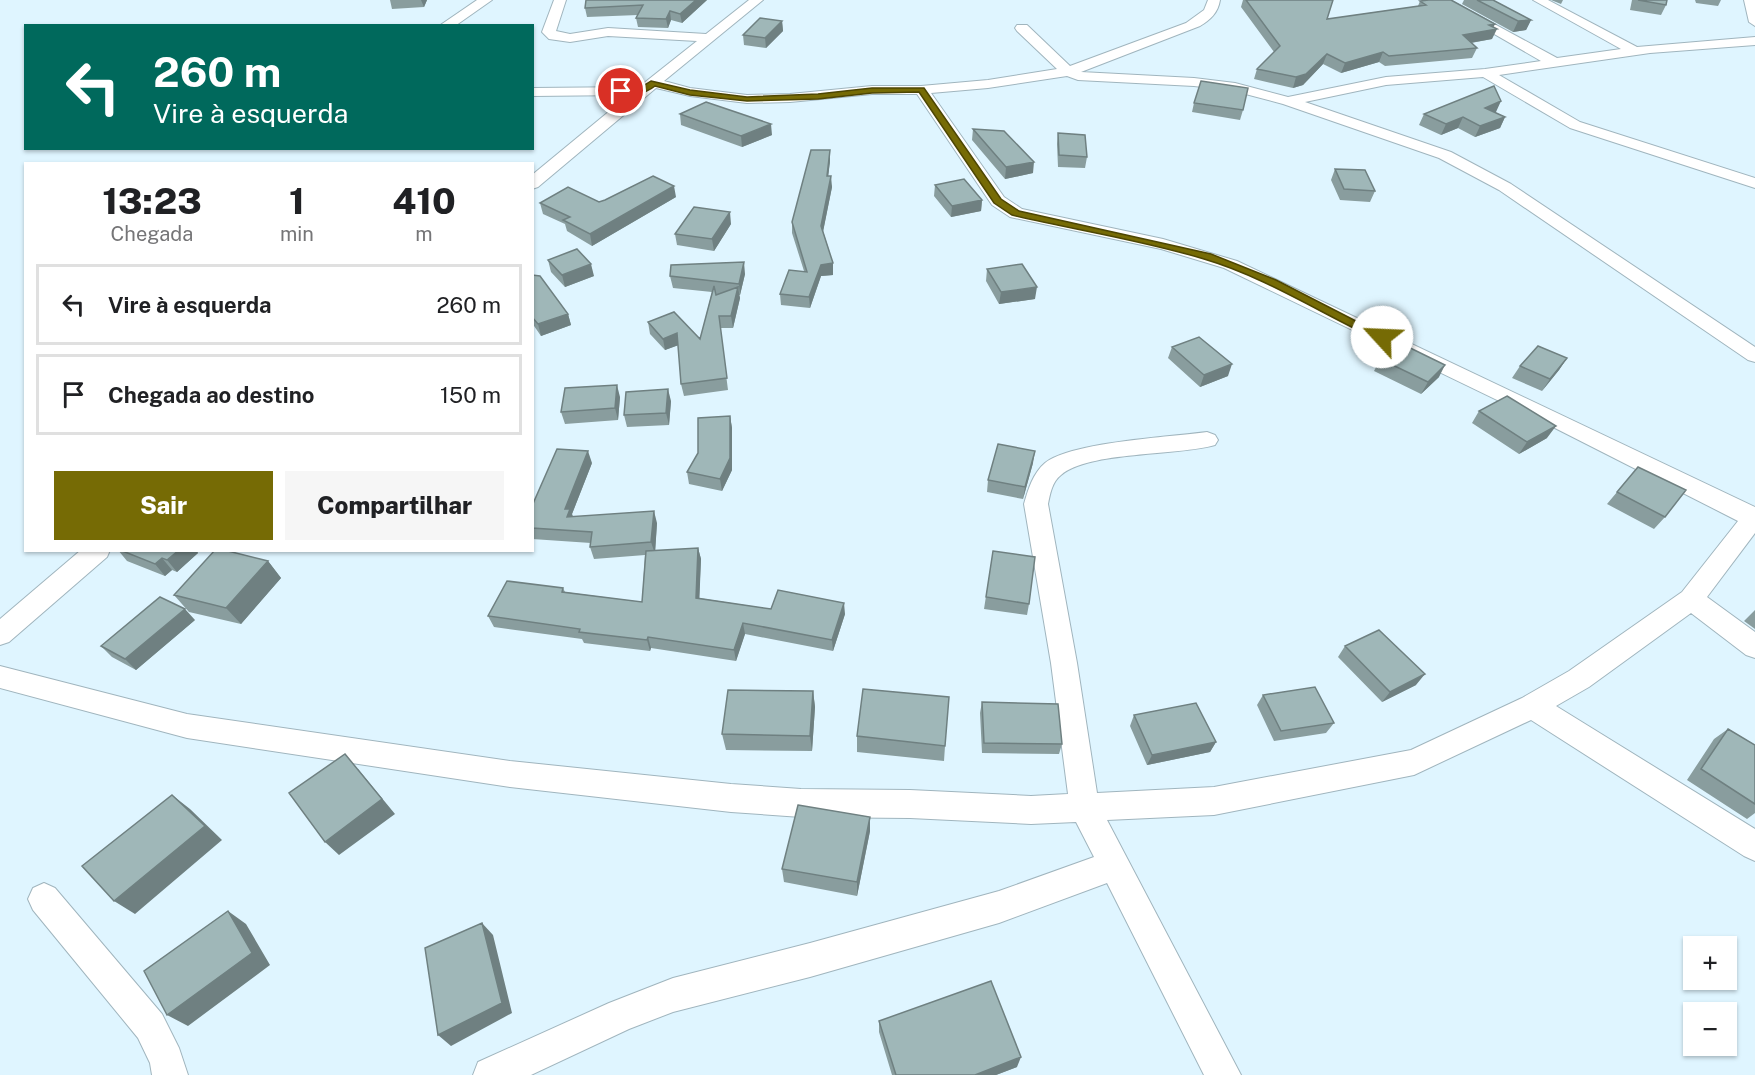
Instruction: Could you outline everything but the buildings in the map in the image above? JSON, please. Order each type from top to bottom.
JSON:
[{"type":"street","points":[[448,24],[486,0]]},
{"type":"street","points":[[560,0],[549,32],[554,36],[570,38],[608,32],[709,38]]},
{"type":"street","points":[[534,92],[648,87],[747,99],[818,97],[872,90],[921,90],[1013,82],[1068,72],[1191,26],[1203,20],[1213,9],[1214,0]]},
{"type":"street","points":[[1440,0],[1555,63]]},
{"type":"street","points":[[1539,0],[1636,51]]},
{"type":"street","points":[[1750,0],[1755,22]]},
{"type":"street","points":[[534,182],[752,1]]},
{"type":"street","points":[[1022,28],[1068,72],[1087,78],[1194,82],[1235,87],[1288,101],[1422,146],[1468,166],[1505,187],[1755,356]]},
{"type":"street","points":[[1288,101],[1369,83],[1485,73],[1636,51],[1755,41]]},
{"type":"street","points":[[1485,73],[1575,124],[1602,135],[1755,183]]},
{"type":"street","points":[[0,677],[187,726],[510,774],[731,798],[801,803],[910,804],[1031,810],[1214,801],[1414,762],[1532,706],[1579,679],[1691,599],[1754,517],[1541,411],[1339,318],[1272,282],[1242,269],[1207,256],[1016,213],[998,201],[921,90]]},
{"type":"street","points":[[1207,440],[1077,457],[1054,467],[1041,485],[1036,504],[1064,663],[1085,809],[1223,1075]]},
{"type":"street","points":[[0,634],[96,552]]},
{"type":"street","points":[[1691,599],[1755,647]]},
{"type":"street","points":[[1532,706],[1755,846]]},
{"type":"street","points":[[491,1075],[621,1015],[673,994],[810,960],[999,908],[1114,865]]},
{"type":"street","points":[[44,899],[150,1026],[167,1060],[170,1075]]},
{"type":"route","points":[[621,91],[643,91],[654,83],[690,92],[747,99],[818,97],[872,90],[921,90],[1004,207],[1016,213],[1044,220],[1207,256],[1272,282],[1339,318],[1382,337]]}]
